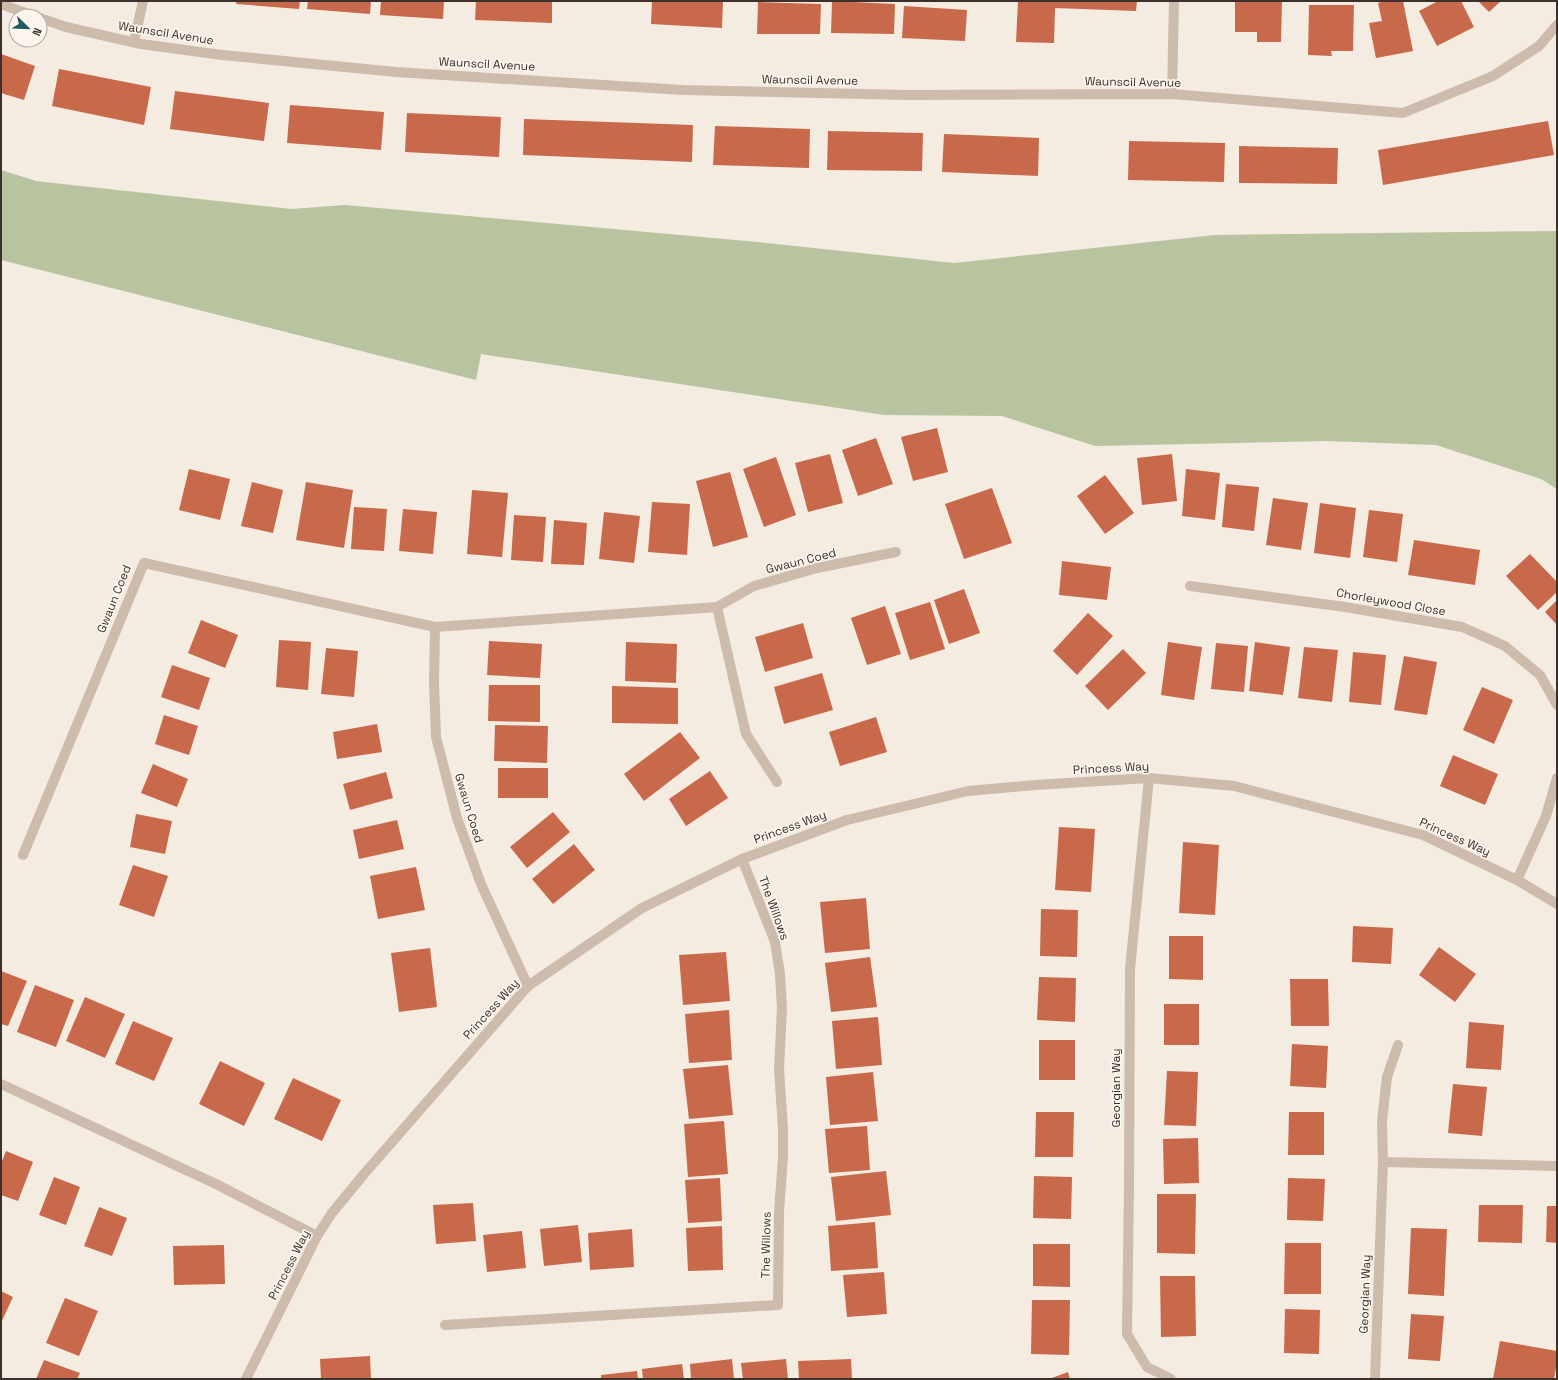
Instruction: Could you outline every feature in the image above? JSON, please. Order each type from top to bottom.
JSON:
[{"type":"street","points":[[134,42],[143,1]]},
{"type":"street","points":[[1172,94],[1174,1]]},
{"type":"street","points":[[1,4],[12,8]]},
{"type":"street","name":"Waunscil Avenue","points":[[48,21],[66,28],[134,42],[222,55],[396,72],[683,90],[909,95],[1172,94],[1403,113],[1493,76],[1539,46],[1557,24]]},
{"type":"street","name":"Gwaun Coed","points":[[23,855],[144,563],[435,627],[717,607],[754,586],[817,568],[896,552]]},
{"type":"street","name":"Chorleywood Close","points":[[1190,586],[1345,607],[1462,627],[1505,646],[1540,675],[1557,705]]},
{"type":"street","points":[[717,607],[746,734],[777,782]]},
{"type":"street","name":"Gwaun Coed","points":[[435,627],[434,683],[436,737],[457,818],[481,884],[528,986]]},
{"type":"street","name":"Princess Way","points":[[246,1379],[317,1236],[332,1213],[364,1174],[528,986],[642,908],[742,859],[847,820],[968,791],[1035,785],[1149,778],[1234,786],[1423,835],[1516,880],[1557,904]]},
{"type":"street","name":"Georgian Way","points":[[1149,778],[1130,968],[1127,1334],[1147,1366],[1172,1379]]},
{"type":"street","points":[[1516,880],[1546,816],[1557,778]]},
{"type":"street","name":"The Willows","points":[[445,1325],[778,1305],[779,1212],[782,1157],[779,1069],[782,1008],[780,974],[775,942],[742,859]]},
{"type":"street","name":"Georgian Way","points":[[1375,1379],[1384,1162],[1382,1122],[1387,1077],[1398,1045]]},
{"type":"street","points":[[1,1084],[216,1184],[317,1236]]},
{"type":"street","points":[[1384,1162],[1557,1166]]},
{"type":"green space","points":[[1,170],[36,181],[291,209],[345,205],[758,242],[954,263],[1215,235],[1557,231],[1557,489],[1541,479],[1436,445],[1327,441],[1095,446],[1002,416],[884,415],[481,354],[476,380],[1,260]]},
{"type":"building","points":[[237,1],[300,1],[299,9],[236,4]]},
{"type":"building","points":[[308,1],[371,1],[370,14],[307,9]]},
{"type":"building","points":[[381,1],[444,1],[443,19],[380,15]]},
{"type":"building","points":[[476,1],[552,1],[552,23],[475,20]]},
{"type":"building","points":[[652,1],[723,1],[722,28],[651,24]]},
{"type":"building","points":[[832,1],[895,4],[894,34],[831,33]]},
{"type":"building","points":[[1018,1],[1137,1],[1136,11],[1055,8],[1054,43],[1016,42]]},
{"type":"building","points":[[1235,1],[1282,1],[1281,42],[1257,42],[1257,32],[1235,32]]},
{"type":"building","points":[[1385,1],[1403,1],[1413,51],[1376,58],[1369,23],[1382,21],[1378,3]]},
{"type":"building","points":[[1438,1],[1461,1],[1474,27],[1437,46],[1419,11]]},
{"type":"building","points":[[1478,1],[1501,1],[1489,12]]},
{"type":"building","points":[[758,2],[821,4],[820,34],[757,34]]},
{"type":"building","points":[[1309,5],[1354,5],[1353,51],[1331,51],[1332,56],[1308,55]]},
{"type":"building","points":[[904,6],[967,10],[965,41],[902,38]]},
{"type":"building","points":[[1,54],[35,66],[24,100],[1,93]]},
{"type":"building","points":[[59,69],[151,87],[144,125],[52,106]]},
{"type":"building","points":[[175,91],[269,103],[264,141],[170,129]]},
{"type":"building","points":[[290,105],[384,112],[381,150],[287,143]]},
{"type":"building","points":[[407,113],[501,117],[499,157],[405,152]]},
{"type":"building","points":[[524,119],[693,125],[692,162],[523,155]]},
{"type":"building","points":[[1548,121],[1554,155],[1383,185],[1378,150]]},
{"type":"building","points":[[715,126],[810,129],[809,168],[713,165]]},
{"type":"building","points":[[828,131],[923,133],[922,171],[827,170]]},
{"type":"building","points":[[944,134],[1039,138],[1038,176],[942,172]]},
{"type":"building","points":[[1129,141],[1225,143],[1224,182],[1128,180]]},
{"type":"building","points":[[1239,146],[1338,148],[1337,184],[1239,183]]},
{"type":"building","points":[[937,428],[948,472],[913,481],[901,437]]},
{"type":"building","points":[[876,438],[893,484],[858,496],[842,450]]},
{"type":"building","points":[[830,454],[843,503],[808,512],[795,463]]},
{"type":"building","points":[[1172,454],[1177,501],[1142,505],[1137,458]]},
{"type":"building","points":[[776,457],[796,515],[764,527],[743,469]]},
{"type":"building","points":[[189,469],[230,479],[220,520],[179,510]]},
{"type":"building","points":[[1186,469],[1220,473],[1215,520],[1182,516]]},
{"type":"building","points":[[730,472],[748,537],[713,547],[696,481]]},
{"type":"building","points":[[1105,475],[1134,513],[1105,534],[1077,496]]},
{"type":"building","points":[[252,482],[283,490],[273,533],[241,526]]},
{"type":"building","points":[[306,482],[353,490],[344,548],[296,540]]},
{"type":"building","points":[[1226,484],[1259,487],[1254,531],[1222,527]]},
{"type":"building","points":[[992,488],[1012,543],[964,559],[945,504]]},
{"type":"building","points":[[472,490],[508,493],[502,557],[467,554]]},
{"type":"building","points":[[1273,498],[1308,503],[1301,550],[1266,545]]},
{"type":"building","points":[[652,502],[690,504],[687,555],[648,552]]},
{"type":"building","points":[[1320,503],[1356,508],[1350,558],[1314,553]]},
{"type":"building","points":[[354,507],[387,509],[384,551],[351,549]]},
{"type":"building","points":[[403,509],[437,512],[433,554],[399,551]]},
{"type":"building","points":[[1369,510],[1403,514],[1397,562],[1363,557]]},
{"type":"building","points":[[604,512],[640,516],[634,563],[599,559]]},
{"type":"building","points":[[514,515],[546,517],[543,562],[511,560]]},
{"type":"building","points":[[554,520],[587,523],[584,565],[551,564]]},
{"type":"building","points":[[1414,540],[1480,550],[1475,585],[1408,575]]},
{"type":"building","points":[[1530,554],[1557,582],[1557,592],[1538,610],[1506,576]]},
{"type":"building","points":[[1062,561],[1111,567],[1107,600],[1059,595]]},
{"type":"building","points":[[964,589],[980,633],[949,644],[934,600]]},
{"type":"building","points":[[1557,600],[1557,625],[1545,612]]},
{"type":"building","points":[[930,602],[945,649],[910,660],[895,613]]},
{"type":"building","points":[[885,606],[901,654],[867,665],[851,618]]},
{"type":"building","points":[[1088,613],[1113,636],[1077,675],[1053,651]]},
{"type":"building","points":[[201,620],[238,635],[225,668],[188,653]]},
{"type":"building","points":[[803,623],[813,658],[765,672],[755,637]]},
{"type":"building","points":[[279,640],[311,642],[308,690],[276,687]]},
{"type":"building","points":[[489,641],[542,644],[540,678],[487,675]]},
{"type":"building","points":[[626,642],[677,644],[676,683],[625,681]]},
{"type":"building","points":[[1168,642],[1202,647],[1194,700],[1161,695]]},
{"type":"building","points":[[1255,642],[1290,647],[1283,695],[1249,691]]},
{"type":"building","points":[[1216,643],[1248,646],[1244,692],[1211,689]]},
{"type":"building","points":[[1304,647],[1338,650],[1332,702],[1298,698]]},
{"type":"building","points":[[326,648],[358,651],[354,697],[321,694]]},
{"type":"building","points":[[1123,649],[1146,673],[1108,710],[1085,686]]},
{"type":"building","points":[[1353,652],[1386,655],[1381,705],[1349,702]]},
{"type":"building","points":[[1404,656],[1437,662],[1427,715],[1394,710]]},
{"type":"building","points":[[172,665],[210,678],[199,710],[161,697]]},
{"type":"building","points":[[822,673],[833,710],[784,724],[774,687]]},
{"type":"building","points":[[489,685],[540,685],[540,722],[488,721]]},
{"type":"building","points":[[612,686],[678,688],[678,724],[612,723]]},
{"type":"building","points":[[1482,687],[1513,700],[1494,744],[1463,730]]},
{"type":"building","points":[[164,715],[198,726],[189,755],[155,744]]},
{"type":"building","points":[[876,717],[887,752],[840,766],[829,732]]},
{"type":"building","points":[[377,724],[382,752],[337,759],[333,732]]},
{"type":"building","points":[[495,725],[548,726],[547,763],[494,761]]},
{"type":"building","points":[[680,732],[700,758],[644,801],[624,774]]},
{"type":"building","points":[[1453,755],[1498,774],[1485,805],[1440,786]]},
{"type":"building","points":[[153,764],[188,779],[177,807],[141,793]]},
{"type":"building","points":[[498,768],[548,768],[548,798],[498,798]]},
{"type":"building","points":[[710,771],[728,798],[686,826],[669,799]]},
{"type":"building","points":[[386,772],[393,798],[350,810],[343,784]]},
{"type":"building","points":[[553,812],[570,832],[527,868],[510,847]]},
{"type":"building","points":[[136,814],[172,821],[165,854],[130,847]]},
{"type":"building","points":[[397,820],[404,849],[359,859],[353,830]]},
{"type":"building","points":[[1059,827],[1095,829],[1091,892],[1055,890]]},
{"type":"building","points":[[1183,842],[1219,845],[1215,915],[1179,913]]},
{"type":"building","points":[[574,844],[595,870],[553,904],[532,879]]},
{"type":"building","points":[[133,865],[168,876],[154,917],[119,905]]},
{"type":"building","points":[[416,867],[425,910],[378,919],[370,876]]},
{"type":"building","points":[[866,898],[870,949],[825,953],[820,902]]},
{"type":"building","points":[[1041,909],[1078,910],[1077,957],[1040,956]]},
{"type":"building","points":[[1353,926],[1393,928],[1391,964],[1352,962]]},
{"type":"building","points":[[1169,936],[1203,936],[1203,980],[1169,979]]},
{"type":"building","points":[[1439,947],[1476,974],[1455,1002],[1419,975]]},
{"type":"building","points":[[430,948],[437,1007],[399,1012],[391,953]]},
{"type":"building","points":[[726,952],[730,1001],[683,1005],[679,955]]},
{"type":"building","points":[[870,957],[877,1007],[831,1012],[825,963]]},
{"type":"building","points":[[1,971],[27,981],[8,1026],[1,1024]]},
{"type":"building","points":[[1039,977],[1076,978],[1075,1022],[1037,1020]]},
{"type":"building","points":[[1290,979],[1328,979],[1329,1026],[1291,1026]]},
{"type":"building","points":[[35,985],[74,1000],[56,1047],[17,1032]]},
{"type":"building","points":[[85,997],[125,1014],[105,1058],[66,1041]]},
{"type":"building","points":[[1164,1004],[1199,1004],[1199,1045],[1164,1045]]},
{"type":"building","points":[[729,1010],[732,1060],[689,1063],[685,1014]]},
{"type":"building","points":[[878,1017],[882,1065],[836,1069],[832,1021]]},
{"type":"building","points":[[133,1021],[173,1038],[154,1081],[115,1064]]},
{"type":"building","points":[[1469,1022],[1504,1025],[1501,1070],[1466,1068]]},
{"type":"building","points":[[1039,1040],[1075,1040],[1075,1080],[1039,1080]]},
{"type":"building","points":[[1292,1044],[1328,1046],[1326,1088],[1290,1086]]},
{"type":"building","points":[[220,1061],[265,1083],[244,1126],[199,1104]]},
{"type":"building","points":[[728,1065],[733,1115],[689,1119],[683,1069]]},
{"type":"building","points":[[1167,1071],[1198,1072],[1196,1126],[1164,1125]]},
{"type":"building","points":[[873,1072],[878,1121],[830,1125],[826,1077]]},
{"type":"building","points":[[293,1078],[341,1100],[322,1141],[274,1119]]},
{"type":"building","points":[[1453,1084],[1487,1087],[1482,1136],[1448,1133]]},
{"type":"building","points":[[1036,1112],[1074,1112],[1073,1157],[1035,1157]]},
{"type":"building","points":[[1289,1112],[1324,1112],[1324,1155],[1288,1155]]},
{"type":"building","points":[[724,1121],[728,1174],[688,1177],[684,1124]]},
{"type":"building","points":[[867,1126],[870,1170],[829,1173],[825,1129]]},
{"type":"building","points":[[1198,1138],[1199,1183],[1164,1184],[1163,1139]]},
{"type":"building","points":[[6,1151],[33,1162],[18,1201],[1,1195],[1,1164]]},
{"type":"building","points":[[886,1171],[891,1215],[836,1221],[831,1177]]},
{"type":"building","points":[[1034,1176],[1072,1177],[1071,1219],[1033,1218]]},
{"type":"building","points":[[54,1177],[80,1187],[66,1225],[39,1215]]},
{"type":"building","points":[[720,1178],[722,1221],[688,1223],[685,1180]]},
{"type":"building","points":[[1288,1178],[1325,1179],[1323,1221],[1287,1220]]},
{"type":"building","points":[[1157,1194],[1196,1194],[1195,1254],[1157,1253]]},
{"type":"building","points":[[473,1203],[476,1241],[436,1244],[433,1205]]},
{"type":"building","points":[[1479,1205],[1523,1205],[1522,1243],[1478,1242]]},
{"type":"building","points":[[1547,1206],[1557,1206],[1557,1243],[1546,1242]]},
{"type":"building","points":[[99,1207],[127,1218],[112,1256],[84,1246]]},
{"type":"building","points":[[875,1222],[878,1268],[831,1271],[828,1226]]},
{"type":"building","points":[[578,1225],[582,1262],[544,1266],[540,1229]]},
{"type":"building","points":[[722,1226],[723,1270],[688,1271],[686,1228]]},
{"type":"building","points":[[1411,1228],[1447,1229],[1444,1296],[1408,1294]]},
{"type":"building","points":[[632,1229],[634,1267],[590,1270],[588,1233]]},
{"type":"building","points":[[522,1231],[526,1268],[487,1272],[483,1235]]},
{"type":"building","points":[[1285,1243],[1321,1243],[1321,1294],[1284,1294]]},
{"type":"building","points":[[1033,1244],[1070,1244],[1070,1287],[1033,1286]]},
{"type":"building","points":[[224,1245],[225,1284],[174,1285],[173,1246]]},
{"type":"building","points":[[884,1272],[887,1314],[847,1317],[843,1275]]},
{"type":"building","points":[[1160,1276],[1195,1276],[1196,1336],[1161,1337]]},
{"type":"building","points":[[1,1291],[13,1297],[1,1323]]},
{"type":"building","points":[[65,1298],[98,1311],[79,1356],[46,1343]]},
{"type":"building","points":[[1032,1300],[1070,1300],[1069,1355],[1031,1354]]},
{"type":"building","points":[[1285,1309],[1320,1310],[1319,1354],[1284,1353]]},
{"type":"building","points":[[1411,1314],[1444,1316],[1440,1361],[1408,1359]]},
{"type":"building","points":[[1500,1341],[1557,1351],[1554,1379],[1493,1379]]},
{"type":"building","points":[[370,1356],[371,1379],[321,1379],[320,1359]]},
{"type":"building","points":[[732,1359],[734,1379],[691,1379],[690,1364]]},
{"type":"building","points":[[786,1359],[788,1379],[743,1379],[741,1363]]},
{"type":"building","points":[[851,1359],[852,1379],[799,1379],[798,1361]]},
{"type":"building","points":[[44,1360],[80,1373],[77,1379],[36,1379]]},
{"type":"building","points":[[682,1364],[684,1379],[643,1379],[642,1369]]},
{"type":"building","points":[[637,1371],[638,1379],[601,1379],[601,1375]]},
{"type":"building","points":[[1068,1372],[1070,1379],[1049,1379]]}]
